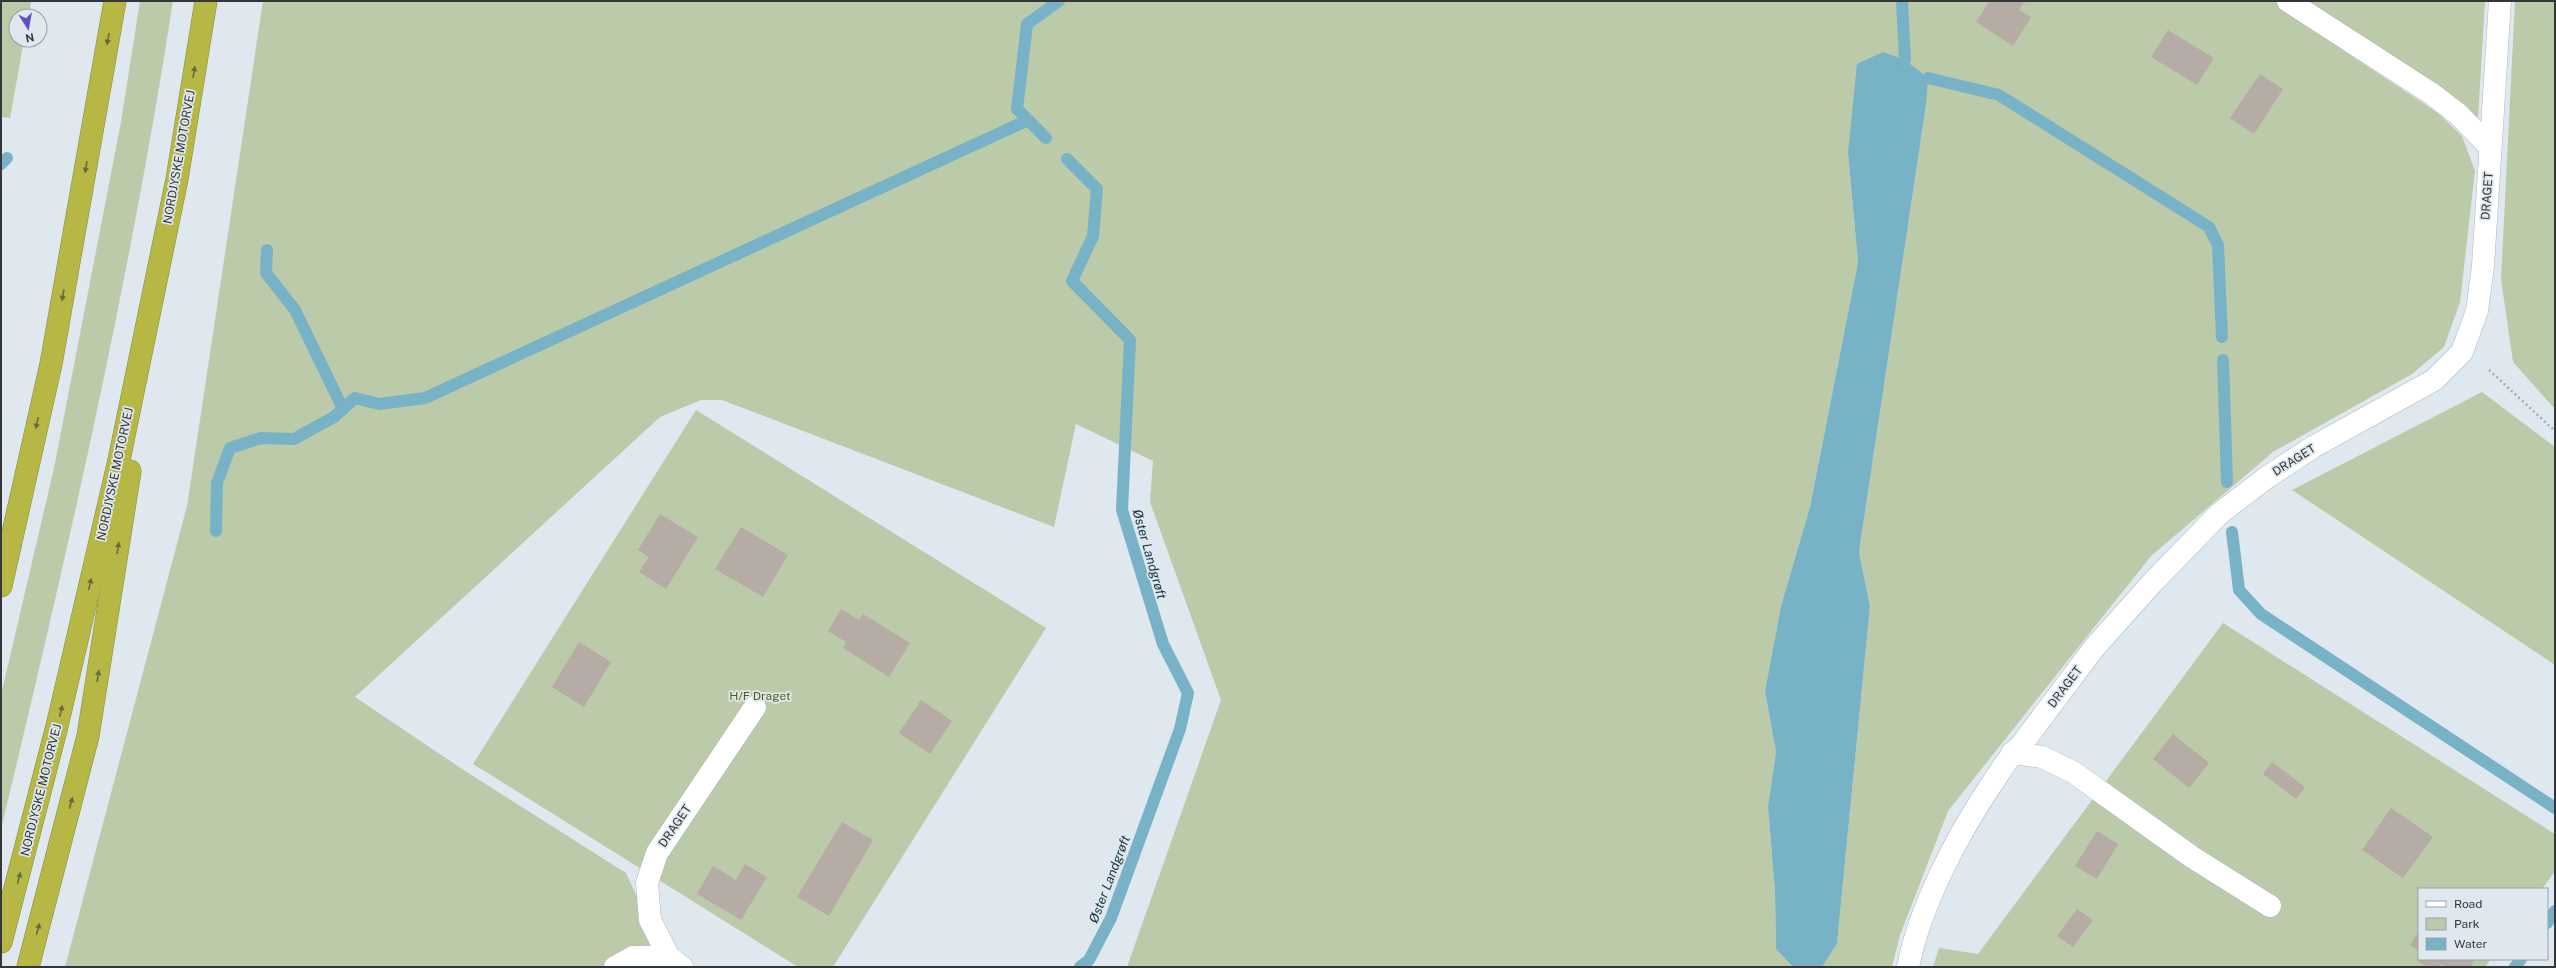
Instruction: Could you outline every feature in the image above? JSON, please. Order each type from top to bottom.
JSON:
[{"type":"highway","points":[[1,586],[51,364],[115,1]]},
{"type":"highway","name":"NORDJYSKE MOTORVEJ","points":[[1,942],[57,726],[119,460],[177,179],[206,1]]},
{"type":"highway","points":[[28,967],[88,736],[177,179]]},
{"type":"street","points":[[2288,1],[2432,94],[2458,114],[2490,147]]},
{"type":"street","name":"DRAGET","points":[[1908,967],[1934,890],[1969,817],[2012,753],[2022,744],[2094,648],[2152,582],[2219,514],[2266,478],[2313,447],[2434,380],[2462,352],[2477,311],[2483,266],[2500,1]]},
{"type":"street","name":"DRAGET","points":[[676,962],[650,920],[647,883],[657,853],[755,707]]},
{"type":"street","points":[[2012,753],[2042,757],[2073,772],[2192,857],[2270,906]]},
{"type":"street","name":"DRAGET","points":[[614,967],[633,957],[676,962]]},
{"type":"path","points":[[2462,352],[2497,375],[2555,431]]},
{"type":"green space","points":[[1,1],[31,1],[30,8],[8,8],[8,48],[23,48],[10,118],[1,117]]},
{"type":"green space","points":[[140,1],[173,1],[137,210],[96,417],[50,623],[1,829],[1,695],[54,468],[121,122]]},
{"type":"green space","points":[[263,1],[2485,1],[2478,118],[2353,32],[2341,49],[2438,113],[2462,136],[2475,171],[2460,302],[2444,347],[2412,374],[2273,452],[2151,556],[1948,811],[1900,935],[1892,967],[1822,967],[1837,944],[1870,606],[1859,552],[1926,105],[1848,153],[1858,262],[1810,507],[1781,606],[1765,691],[1776,752],[1768,807],[1775,892],[1776,949],[1793,967],[1127,967],[1221,700],[1150,502],[1153,461],[1076,424],[1054,527],[722,400],[701,400],[660,417],[355,697],[462,769],[626,873],[669,967],[65,967],[187,506]]},
{"type":"green space","points":[[2515,1],[2555,1],[2555,409],[2513,362],[2501,279]]},
{"type":"green space","points":[[2482,392],[2555,447],[2555,665],[2292,490]]},
{"type":"green space","name":"H/F Draget","points":[[696,410],[1046,628],[833,967],[798,967],[473,764]]},
{"type":"green space","points":[[2223,623],[2555,834],[2555,871],[2543,888],[2418,888],[2418,960],[2490,960],[2485,967],[1933,967],[1939,948],[1978,954]]},
{"type":"water","points":[[1883,52],[1905,60],[1928,78],[1926,105],[1859,552],[1870,606],[1837,944],[1822,967],[1793,967],[1776,949],[1775,892],[1768,807],[1776,752],[1765,691],[1781,606],[1810,507],[1858,262],[1848,153],[1857,64]]},
{"type":"building","points":[[1990,1],[2025,1],[2019,10],[2031,17],[2013,46],[1976,22]]},
{"type":"building","points":[[2168,30],[2214,58],[2197,85],[2151,57]]},
{"type":"building","points":[[2260,74],[2283,89],[2254,134],[2230,118]]},
{"type":"building","points":[[660,514],[698,537],[666,589],[639,572],[649,557],[638,550]]},
{"type":"building","points":[[741,527],[788,555],[763,597],[715,569]]},
{"type":"building","points":[[841,609],[859,620],[863,614],[910,643],[889,677],[843,648],[846,642],[828,631]]},
{"type":"building","points":[[579,642],[611,662],[584,707],[552,687]]},
{"type":"building","points":[[921,700],[952,721],[930,754],[899,733]]},
{"type":"building","points":[[2173,734],[2209,763],[2189,788],[2153,759]]},
{"type":"building","points":[[2272,762],[2305,787],[2296,799],[2263,774]]},
{"type":"building","points":[[2391,808],[2433,837],[2403,878],[2362,850]]},
{"type":"building","points":[[842,822],[873,840],[829,916],[797,897]]},
{"type":"building","points":[[2097,831],[2118,844],[2097,879],[2075,866]]},
{"type":"building","points":[[745,864],[767,877],[741,920],[697,894],[713,866],[736,880]]},
{"type":"building","points":[[2077,909],[2093,920],[2073,947],[2057,936]]},
{"type":"building","points":[[2418,933],[2418,950],[2410,945]]},
{"type":"building","points":[[2418,961],[2474,961],[2470,967],[2445,967],[2441,964],[2439,967],[2428,967]]},
{"type":"waterway","name":"Øster Landgrøft","points":[[1046,138],[1017,109],[1027,24],[1059,1]]},
{"type":"waterway","points":[[1902,1],[1905,60]]},
{"type":"waterway","points":[[1928,78],[1999,95],[2209,227],[2218,245],[2222,337]]},
{"type":"waterway","points":[[216,531],[217,483],[230,448],[261,438],[294,439],[334,417],[355,398],[379,404],[425,398],[1028,120]]},
{"type":"waterway","points":[[1,164],[7,158]]},
{"type":"waterway","name":"Øster Landgrøft","points":[[1067,159],[1097,189],[1093,236],[1072,281],[1130,340],[1122,510],[1163,644],[1188,693],[1180,729],[1111,918],[1089,960],[1080,967]]},
{"type":"waterway","points":[[267,250],[266,273],[295,310],[343,409]]},
{"type":"waterway","points":[[2223,360],[2227,482]]},
{"type":"waterway","points":[[2232,532],[2239,590],[2261,614],[2555,808]]},
{"type":"waterway","points":[[2548,922],[2555,911]]},
{"type":"waterway","points":[[2515,967],[2520,960]]}]
